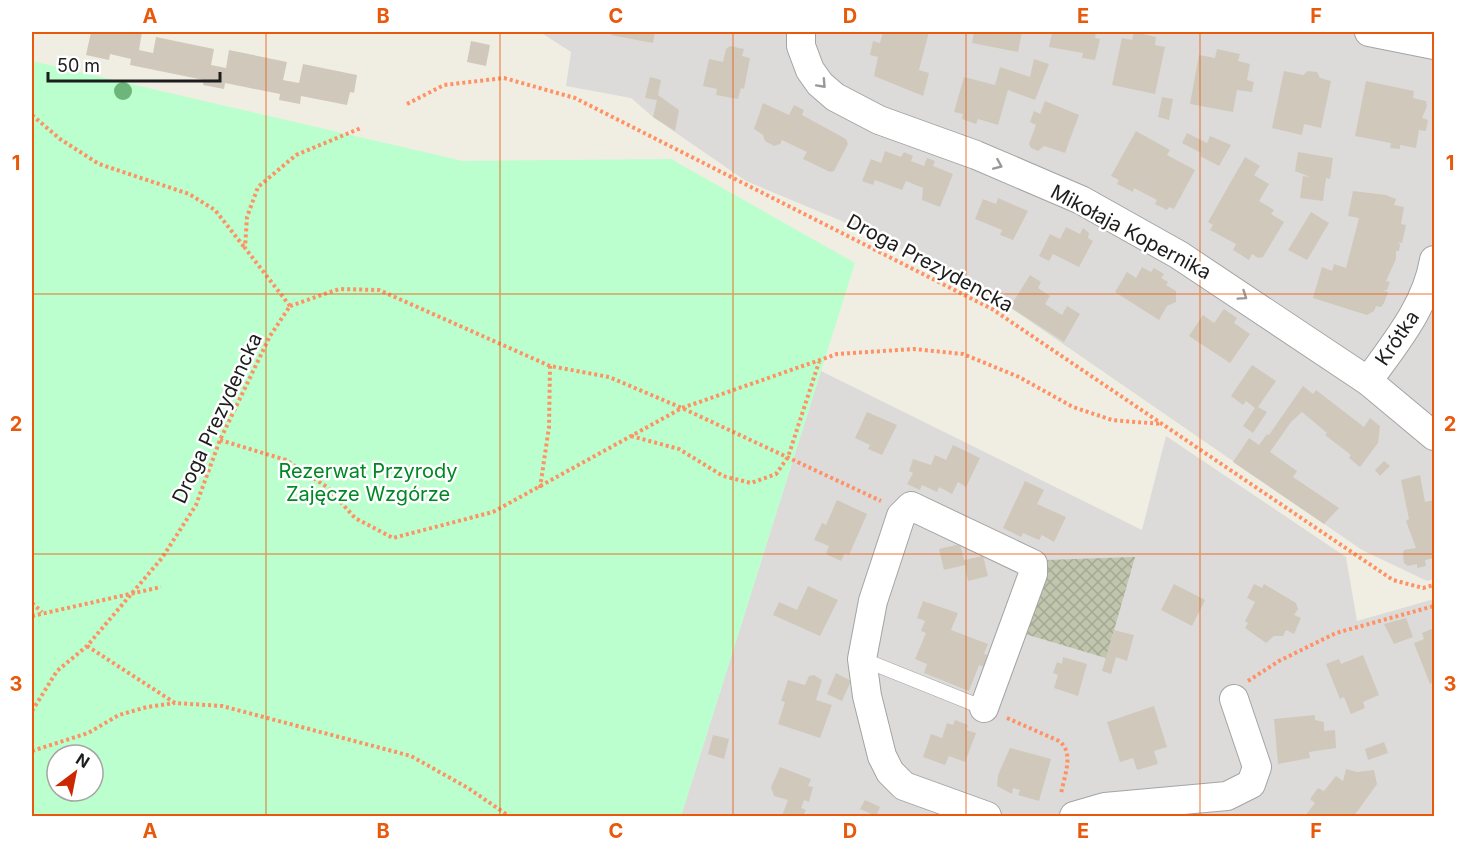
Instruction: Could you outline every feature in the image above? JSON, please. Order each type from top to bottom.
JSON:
[{"type":"street","name":"Mikołaja Kopernika","points":[[801,32],[801,45],[810,70],[820,84],[835,97],[879,120],[976,155],[1081,200],[1209,272],[1368,381],[1434,436]]},
{"type":"street","points":[[1369,32],[1434,45]]},
{"type":"street","name":"Krótka","points":[[1368,381],[1416,313],[1431,280],[1434,260]]},
{"type":"street","points":[[984,708],[1033,574],[1033,564],[911,506],[904,511],[873,601],[862,659],[874,728],[882,756],[890,772],[904,786],[987,816]]},
{"type":"street","points":[[1067,809],[1227,796],[1246,788],[1256,776],[1257,767],[1234,699]]},
{"type":"lane","points":[[862,659],[984,708]]},
{"type":"path","name":"Droga Prezydencka","points":[[407,104],[444,84],[504,78],[575,98],[992,309],[1393,580],[1423,588],[1434,585]]},
{"type":"path","points":[[32,115],[60,139],[99,164],[189,194],[215,210],[290,306],[339,289],[379,290],[550,366],[609,377],[682,408],[904,511]]},
{"type":"path","points":[[245,248],[248,217],[258,187],[296,155],[361,128]]},
{"type":"path","name":"Droga Prezydencka","points":[[32,711],[57,671],[87,646],[162,558],[196,505],[220,440],[270,336],[290,306]]},
{"type":"path","points":[[220,440],[286,460],[327,487],[356,518],[393,538],[493,512],[682,408],[837,354],[914,349],[963,354],[1019,377],[1073,407],[1112,420],[1161,424]]},
{"type":"path","points":[[631,436],[679,449],[723,476],[751,483],[776,474],[788,457],[819,361]]},
{"type":"path","points":[[540,488],[549,427],[550,366]]},
{"type":"path","points":[[32,616],[161,587]]},
{"type":"path","points":[[32,603],[42,612]]},
{"type":"path","points":[[1251,677],[1336,633],[1434,606]]},
{"type":"path","points":[[87,646],[175,703]]},
{"type":"path","points":[[32,751],[88,733],[119,715],[147,706],[175,703],[222,706],[411,756],[468,788],[508,816]]},
{"type":"path","points":[[984,708],[1059,741],[1067,747],[1069,757],[1067,809]]},
{"type":"shaded area","points":[[540,32],[1434,32],[1434,579],[1427,581],[1362,550],[979,286],[844,222],[746,181],[653,117],[631,98],[566,86],[571,52]]},
{"type":"shaded area","points":[[821,371],[1142,530],[1166,436],[1346,557],[1357,621],[1434,599],[1434,816],[681,816]]},
{"type":"shaded area","points":[[1135,557],[1106,658],[1025,634],[1046,560]]},
{"type":"green space","name":"Rezerwat Przyrody Zajęcze Wzgórze","points":[[32,61],[463,161],[671,159],[855,263],[681,816],[32,816]]},
{"type":"building","points":[[91,32],[142,32],[139,50],[153,53],[156,37],[214,49],[211,65],[226,68],[229,50],[287,62],[283,80],[299,83],[303,64],[357,75],[354,93],[350,92],[347,105],[301,96],[300,104],[279,100],[280,94],[225,83],[224,89],[203,85],[204,80],[130,65],[131,59],[110,54],[109,60],[86,55]]},
{"type":"building","points":[[611,32],[655,32],[653,43],[611,35]]},
{"type":"building","points":[[883,32],[929,32],[919,70],[929,73],[923,96],[874,76],[878,57],[870,55],[873,41],[880,43]]},
{"type":"building","points":[[974,32],[1022,32],[1018,52],[972,43]]},
{"type":"building","points":[[1052,32],[1096,32],[1095,38],[1100,39],[1095,60],[1082,58],[1083,53],[1049,47]]},
{"type":"building","points":[[1134,32],[1156,37],[1155,45],[1165,47],[1155,94],[1112,85],[1122,38],[1132,40]]},
{"type":"building","points":[[471,41],[490,45],[486,66],[467,62]]},
{"type":"building","points":[[730,46],[744,49],[742,56],[750,58],[744,89],[741,88],[738,99],[716,95],[717,89],[703,86],[709,59],[723,62],[726,49]]},
{"type":"building","points":[[1217,49],[1240,54],[1238,61],[1250,64],[1247,80],[1254,82],[1252,92],[1237,90],[1233,112],[1190,104],[1199,55],[1215,58]]},
{"type":"building","points":[[1034,59],[1049,64],[1035,100],[1008,90],[998,125],[978,119],[976,124],[962,119],[963,114],[954,112],[964,77],[995,85],[1000,67],[1030,77]]},
{"type":"building","points":[[1284,71],[1303,75],[1308,71],[1317,72],[1320,78],[1331,81],[1321,128],[1304,124],[1302,135],[1272,128]]},
{"type":"building","points":[[650,77],[661,80],[658,95],[679,110],[675,131],[653,117],[657,100],[645,98]]},
{"type":"building","points":[[1366,81],[1414,91],[1413,98],[1426,101],[1427,106],[1422,118],[1428,120],[1426,131],[1419,130],[1416,148],[1400,145],[1400,149],[1390,148],[1391,143],[1355,136]]},
{"type":"building","points":[[1162,97],[1173,99],[1169,120],[1158,117]]},
{"type":"building","points":[[1045,101],[1079,115],[1065,153],[1044,146],[1038,151],[1031,148],[1029,144],[1036,125],[1030,122],[1034,111],[1040,114]]},
{"type":"building","points":[[763,103],[789,115],[794,105],[804,110],[802,115],[846,139],[848,144],[834,171],[830,172],[803,159],[807,152],[782,140],[780,144],[774,146],[765,141],[763,135],[754,129]]},
{"type":"building","points":[[1136,131],[1170,150],[1167,155],[1195,170],[1174,209],[1169,207],[1167,210],[1155,204],[1157,200],[1134,188],[1133,192],[1117,184],[1119,180],[1111,176]]},
{"type":"building","points":[[1187,133],[1207,143],[1210,136],[1231,145],[1219,166],[1182,143]]},
{"type":"building","points":[[885,151],[901,157],[904,152],[913,156],[911,161],[924,166],[927,158],[935,161],[933,166],[953,174],[940,207],[922,200],[923,188],[906,181],[902,190],[875,180],[873,185],[862,181],[871,159],[881,163]]},
{"type":"building","points":[[1298,152],[1333,158],[1330,179],[1326,178],[1323,201],[1300,198],[1303,176],[1310,177],[1295,171]]},
{"type":"building","points":[[1245,157],[1260,166],[1254,175],[1269,184],[1259,201],[1274,210],[1271,214],[1284,222],[1263,257],[1258,258],[1252,254],[1249,260],[1233,250],[1236,244],[1210,230],[1213,225],[1208,222]]},
{"type":"building","points":[[1353,191],[1386,195],[1396,199],[1394,205],[1404,207],[1401,224],[1406,225],[1402,243],[1397,242],[1400,244],[1399,251],[1396,251],[1396,259],[1386,281],[1390,282],[1387,290],[1383,290],[1388,292],[1381,307],[1376,306],[1374,311],[1367,315],[1313,298],[1322,267],[1332,271],[1334,264],[1346,268],[1359,218],[1348,216]]},
{"type":"building","points":[[998,198],[1028,211],[1013,240],[1000,235],[1002,230],[975,219],[983,199],[996,204]]},
{"type":"building","points":[[1311,212],[1329,223],[1307,260],[1288,250]]},
{"type":"building","points":[[1066,227],[1080,234],[1083,228],[1089,233],[1088,238],[1093,241],[1079,267],[1053,254],[1049,261],[1039,256],[1050,234],[1060,239]]},
{"type":"building","points":[[1142,267],[1151,272],[1154,268],[1164,274],[1161,278],[1168,282],[1166,285],[1176,291],[1176,302],[1167,306],[1159,320],[1115,292],[1127,272],[1136,278]]},
{"type":"building","points":[[1030,275],[1041,282],[1038,288],[1050,296],[1045,304],[1062,315],[1067,306],[1080,314],[1064,342],[1010,307]]},
{"type":"building","points":[[1224,309],[1237,318],[1234,323],[1250,334],[1230,363],[1189,336],[1203,315],[1214,323]]},
{"type":"building","points":[[1252,365],[1276,381],[1258,407],[1267,412],[1253,433],[1243,426],[1255,408],[1246,401],[1243,405],[1231,396]]},
{"type":"building","points":[[1303,386],[1313,394],[1316,390],[1364,427],[1370,418],[1380,426],[1378,443],[1360,467],[1349,458],[1351,455],[1325,435],[1327,433],[1302,412],[1291,422],[1270,452],[1297,471],[1293,477],[1339,508],[1324,524],[1233,462],[1249,438],[1259,445],[1267,434],[1269,435]]},
{"type":"building","points":[[867,412],[897,425],[882,455],[868,449],[870,445],[855,438]]},
{"type":"building","points":[[953,445],[980,458],[966,487],[958,482],[952,494],[939,487],[937,492],[922,485],[920,490],[907,484],[913,473],[909,471],[913,459],[931,465],[935,455],[946,460]]},
{"type":"building","points":[[1384,461],[1390,466],[1380,476],[1375,470]]},
{"type":"building","points":[[1420,475],[1425,502],[1434,500],[1434,558],[1425,560],[1426,566],[1417,568],[1417,564],[1408,566],[1404,563],[1404,550],[1416,548],[1406,521],[1409,519],[1401,480]]},
{"type":"building","points":[[1025,481],[1044,490],[1037,504],[1066,517],[1054,542],[1042,535],[1039,540],[1023,533],[1021,537],[1003,528]]},
{"type":"building","points":[[837,500],[867,514],[849,555],[845,553],[841,561],[826,554],[829,546],[814,540],[822,523],[826,525]]},
{"type":"building","points":[[960,544],[964,560],[983,556],[988,576],[968,581],[965,565],[944,570],[939,549]]},
{"type":"building","points":[[1174,584],[1205,600],[1192,626],[1161,610]]},
{"type":"building","points":[[1254,584],[1262,588],[1264,584],[1296,603],[1298,609],[1294,615],[1301,618],[1294,634],[1286,630],[1283,636],[1274,636],[1266,643],[1245,628],[1248,623],[1245,621],[1255,602],[1247,598]]},
{"type":"building","points":[[808,586],[838,600],[820,636],[773,615],[779,602],[797,610]]},
{"type":"building","points":[[923,601],[958,613],[951,630],[988,644],[984,654],[988,655],[984,667],[979,665],[969,691],[924,673],[927,664],[915,659],[926,633],[921,631],[925,621],[917,618]]},
{"type":"building","points":[[1406,618],[1413,637],[1394,644],[1384,624]]},
{"type":"building","points":[[1434,628],[1434,682],[1430,684],[1414,643],[1424,639],[1422,633]]},
{"type":"building","points":[[1114,630],[1134,635],[1127,661],[1116,657],[1111,674],[1102,671]]},
{"type":"building","points":[[1363,655],[1379,695],[1363,702],[1365,708],[1351,714],[1344,697],[1340,699],[1326,664],[1339,659],[1341,664]]},
{"type":"building","points":[[1063,657],[1087,664],[1078,696],[1054,688],[1058,675],[1053,673],[1057,662],[1062,664]]},
{"type":"building","points":[[836,673],[851,681],[842,701],[827,694]]},
{"type":"building","points":[[814,675],[822,680],[816,700],[832,705],[820,738],[778,724],[785,702],[781,701],[788,680],[805,685],[809,676]]},
{"type":"building","points":[[1154,706],[1167,747],[1154,751],[1158,764],[1137,770],[1133,758],[1120,762],[1107,722]]},
{"type":"building","points":[[1315,715],[1315,720],[1324,722],[1324,731],[1335,730],[1336,748],[1309,752],[1310,758],[1278,764],[1274,719]]},
{"type":"building","points":[[955,720],[968,725],[966,730],[976,733],[965,762],[949,756],[945,765],[923,757],[931,734],[942,738],[947,723],[953,725]]},
{"type":"building","points":[[713,735],[729,739],[724,759],[708,754]]},
{"type":"building","points":[[1384,742],[1388,753],[1368,760],[1365,749]]},
{"type":"building","points":[[1010,748],[1051,759],[1039,801],[1018,795],[1020,790],[1013,788],[1012,794],[997,786],[998,775]]},
{"type":"building","points":[[780,767],[811,779],[808,786],[813,787],[809,802],[804,800],[801,808],[806,810],[803,816],[782,816],[788,800],[774,796],[771,787]]},
{"type":"building","points":[[1346,769],[1357,772],[1374,770],[1377,784],[1354,816],[1305,816],[1315,803],[1310,799],[1318,788],[1324,791],[1336,776],[1343,781]]},
{"type":"building","points":[[865,800],[880,807],[876,816],[860,809]]}]
